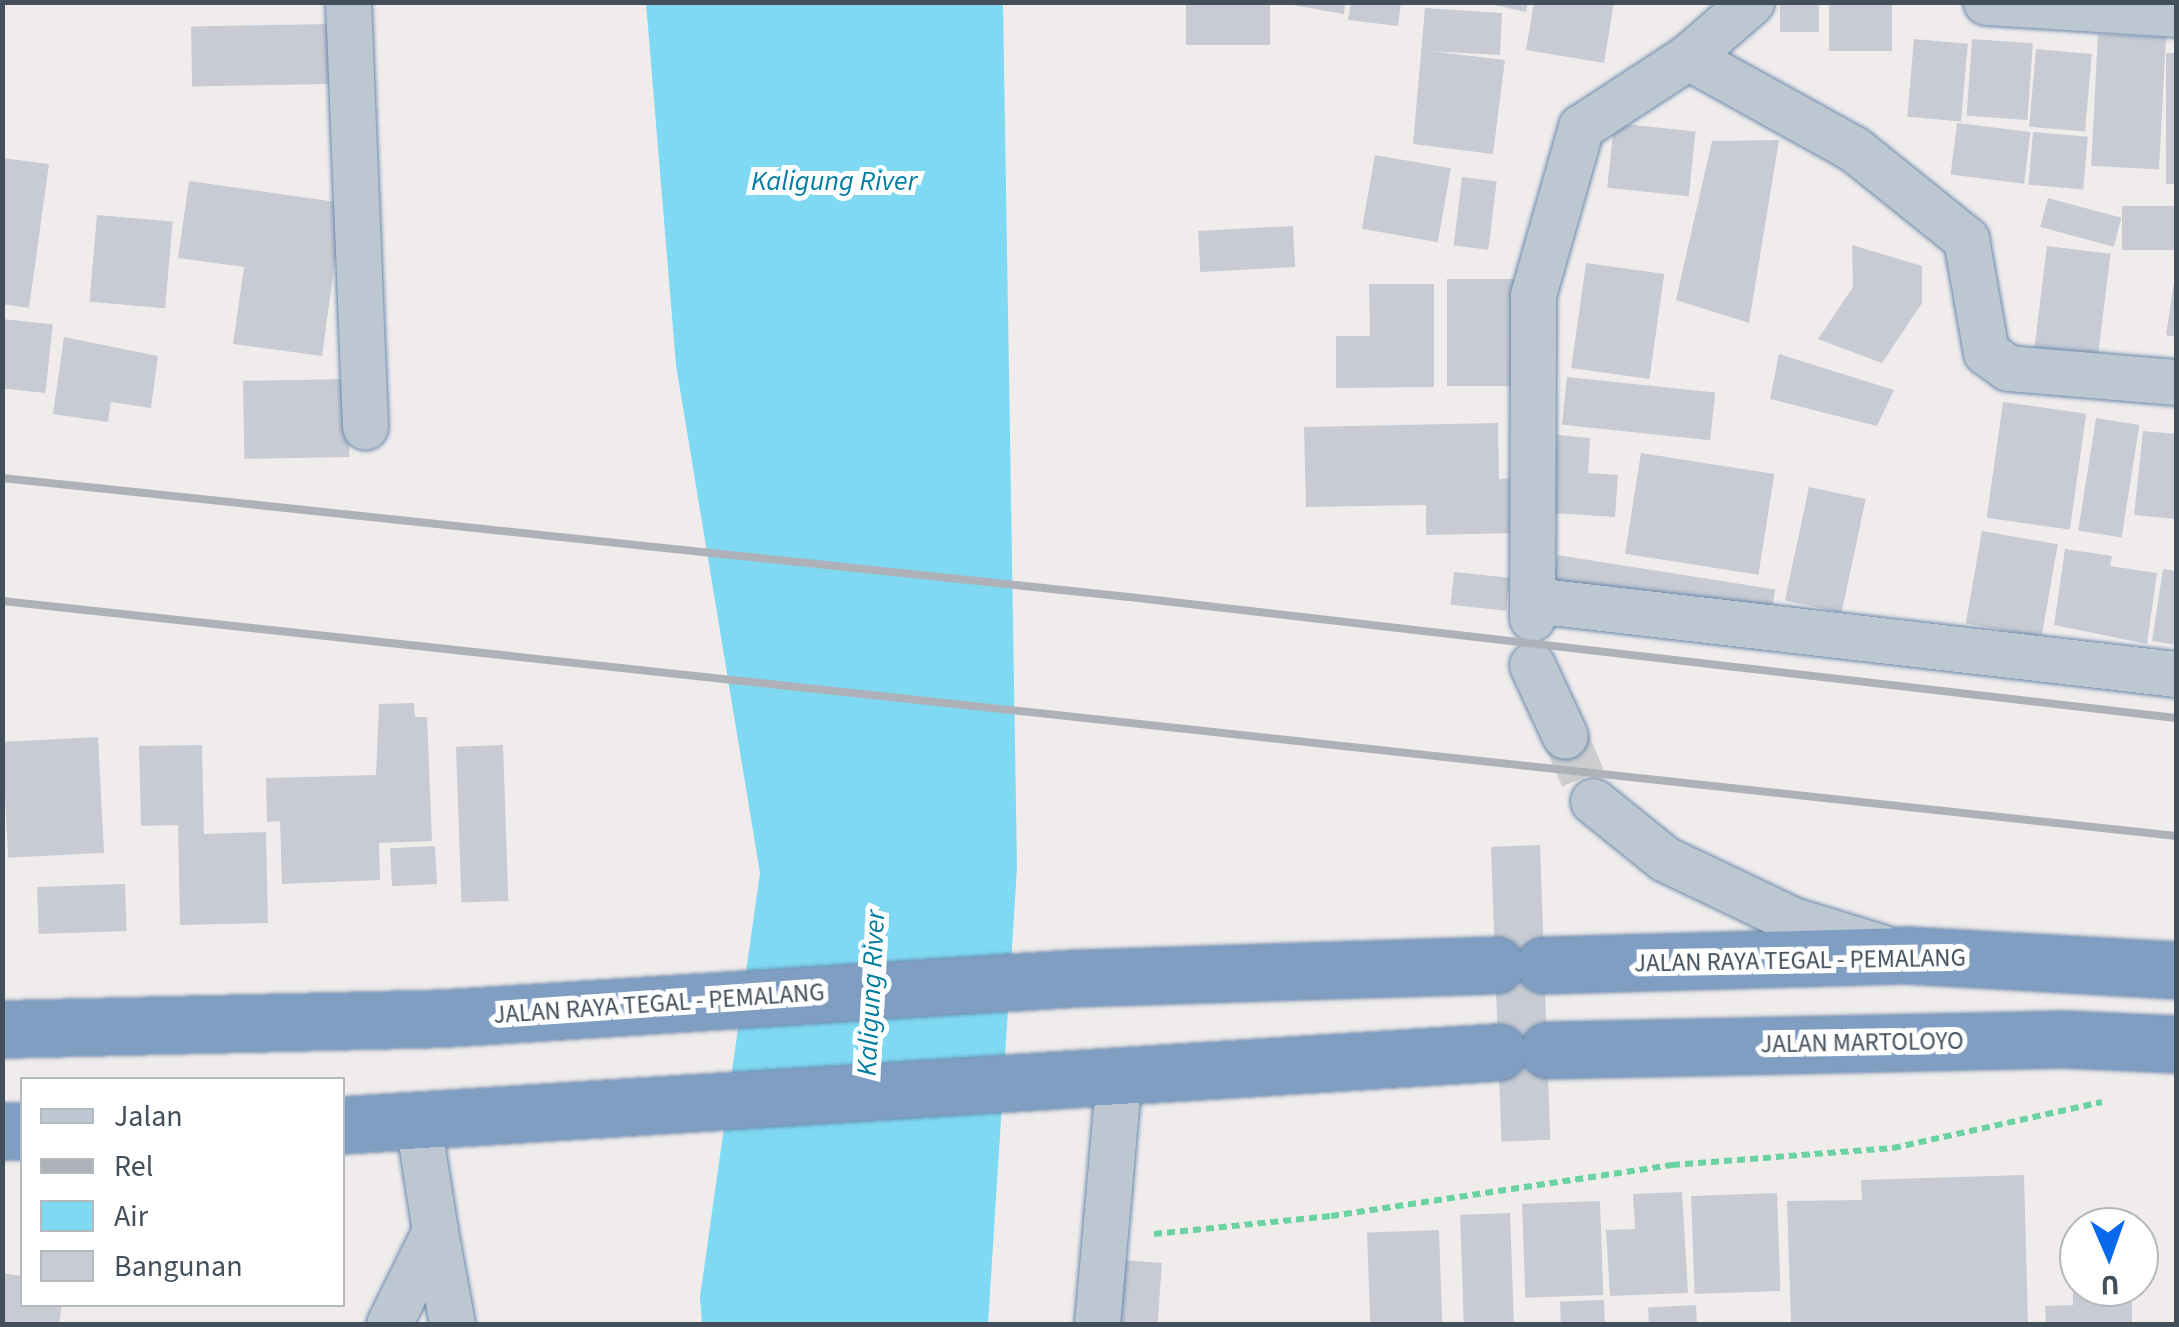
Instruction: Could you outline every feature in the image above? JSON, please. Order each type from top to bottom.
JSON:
[{"type":"highway","name":"JALAN RAYA TEGAL - PEMALANG","points":[[2,1030],[446,1018],[1077,978],[1520,965],[1907,955],[2176,970]]},
{"type":"highway","points":[[2063,1038],[2067,963]]},
{"type":"highway","name":"JALAN MARTOLOYO","points":[[1098,1075],[1524,1051],[2063,1038],[2176,1044]]},
{"type":"highway","points":[[345,1125],[1098,1075]]},
{"type":"street","points":[[348,2],[365,427]]},
{"type":"street","points":[[1751,2],[1688,57],[1581,127],[1554,208],[1533,294],[1533,609],[2176,674]]},
{"type":"street","points":[[1986,2],[2176,14]]},
{"type":"street","points":[[1688,57],[1854,149],[1966,239],[1986,352],[2008,368],[2176,382]]},
{"type":"street","points":[[1532,665],[1565,736]]},
{"type":"street","points":[[1593,802],[1665,859],[1793,920],[1907,955]]},
{"type":"street","points":[[1097,1324],[1106,1239],[1098,1075]]},
{"type":"street","points":[[445,1121],[435,1232],[452,1324]]},
{"type":"street","points":[[389,1324],[435,1232]]},
{"type":"path","points":[[1106,1239],[1331,1216],[1672,1165],[1892,1148],[2117,1098]]},
{"type":"water","name":"Kaligung River","points":[[646,3],[1003,3],[1017,868],[988,1324],[702,1324],[700,1297],[760,873],[676,365]]},
{"type":"building","points":[[1186,2],[1270,2],[1270,45],[1186,45]]},
{"type":"building","points":[[1275,2],[1345,2],[1344,14]]},
{"type":"building","points":[[1351,2],[1401,2],[1398,26],[1348,20]]},
{"type":"building","points":[[1481,2],[1528,2],[1526,12]]},
{"type":"building","points":[[1534,2],[1614,2],[1604,63],[1526,50]]},
{"type":"building","points":[[1780,2],[1819,2],[1819,32],[1780,32]]},
{"type":"building","points":[[1829,2],[1892,2],[1892,51],[1829,51]]},
{"type":"building","points":[[1425,8],[1502,13],[1500,55],[1429,51],[1505,60],[1493,154],[1413,144]]},
{"type":"building","points":[[331,24],[332,84],[192,86],[191,26]]},
{"type":"building","points":[[2098,34],[2166,38],[2159,169],[2091,166]]},
{"type":"building","points":[[1914,39],[1968,44],[1961,121],[1907,117]]},
{"type":"building","points":[[1972,39],[2033,43],[2027,120],[1967,116]]},
{"type":"building","points":[[2036,49],[2092,54],[2085,132],[2029,127]]},
{"type":"building","points":[[2166,53],[2176,53],[2176,184],[2166,184]]},
{"type":"building","points":[[1614,123],[1696,132],[1689,196],[1607,188]]},
{"type":"building","points":[[1957,123],[2030,132],[2024,184],[1951,175]]},
{"type":"building","points":[[2033,132],[2088,137],[2083,190],[2028,185]]},
{"type":"building","points":[[1779,140],[1749,323],[1676,300],[1712,141]]},
{"type":"building","points":[[1375,155],[1451,168],[1438,242],[1362,229]]},
{"type":"building","points":[[2,158],[49,164],[29,308],[2,304]]},
{"type":"building","points":[[1462,177],[1497,181],[1488,250],[1454,245]]},
{"type":"building","points":[[189,181],[343,203],[322,356],[233,344],[244,267],[178,258]]},
{"type":"building","points":[[2048,198],[2121,218],[2114,247],[2040,227]]},
{"type":"building","points":[[2122,206],[2176,206],[2176,250],[2122,250]]},
{"type":"building","points":[[97,215],[173,222],[165,308],[89,302]]},
{"type":"building","points":[[1293,226],[1295,267],[1200,272],[1198,231]]},
{"type":"building","points":[[1852,245],[1922,266],[1922,303],[1882,363],[1818,339],[1853,287]]},
{"type":"building","points":[[2047,246],[2111,254],[2097,360],[2034,352]]},
{"type":"building","points":[[1586,263],[1664,274],[1649,379],[1571,368]]},
{"type":"building","points":[[1447,279],[1516,279],[1516,386],[1447,386]]},
{"type":"building","points":[[2176,282],[2176,337],[2166,335]]},
{"type":"building","points":[[1369,284],[1434,284],[1434,387],[1336,388],[1336,336],[1370,336]]},
{"type":"building","points":[[2,319],[53,324],[46,393],[2,388]]},
{"type":"building","points":[[64,337],[158,356],[151,408],[111,402],[108,422],[53,414]]},
{"type":"building","points":[[1779,354],[1894,390],[1877,426],[1770,399]]},
{"type":"building","points":[[1567,377],[1715,393],[1710,440],[1562,425]]},
{"type":"building","points":[[348,379],[349,457],[244,459],[243,381]]},
{"type":"building","points":[[2003,402],[2086,414],[2070,530],[1987,518]]},
{"type":"building","points":[[2096,418],[2139,425],[2122,537],[2078,531]]},
{"type":"building","points":[[1498,423],[1499,479],[1516,478],[1517,533],[1426,535],[1426,505],[1306,507],[1304,427]]},
{"type":"building","points":[[2143,431],[2176,434],[2176,519],[2134,515]]},
{"type":"building","points":[[1557,435],[1590,438],[1588,473],[1618,475],[1615,517],[1551,513]]},
{"type":"building","points":[[1641,453],[1774,474],[1758,575],[1625,554]]},
{"type":"building","points":[[1809,487],[1866,499],[1842,613],[1785,600]]},
{"type":"building","points":[[1982,531],[2058,544],[2042,637],[1966,624]]},
{"type":"building","points":[[2065,549],[2112,556],[2110,566],[2157,573],[2147,644],[2054,625]]},
{"type":"building","points":[[1557,555],[1775,590],[1771,619],[1552,585]]},
{"type":"building","points":[[2163,569],[2176,571],[2176,645],[2152,641]]},
{"type":"building","points":[[1454,572],[1510,578],[1506,611],[1451,605]]},
{"type":"building","points":[[414,703],[415,717],[427,717],[432,841],[379,843],[380,880],[282,884],[280,821],[267,822],[266,778],[376,775],[379,704]]},
{"type":"building","points":[[98,737],[104,853],[8,858],[2,742]]},
{"type":"building","points":[[202,745],[204,834],[266,832],[268,923],[180,925],[178,825],[141,826],[139,746]]},
{"type":"building","points":[[503,745],[508,901],[461,903],[456,747]]},
{"type":"building","points":[[1540,845],[1550,1140],[1501,1142],[1491,847]]},
{"type":"building","points":[[435,846],[437,884],[392,886],[390,848]]},
{"type":"building","points":[[125,884],[127,931],[39,934],[37,887]]},
{"type":"building","points":[[2024,1175],[2028,1324],[1791,1324],[1787,1201],[1862,1200],[1861,1180]]},
{"type":"building","points":[[1682,1192],[1688,1293],[1610,1296],[1606,1230],[1635,1229],[1633,1194]]},
{"type":"building","points":[[1777,1193],[1780,1291],[1694,1294],[1691,1196]]},
{"type":"building","points":[[1600,1201],[1603,1295],[1525,1298],[1522,1204]]},
{"type":"building","points":[[1510,1213],[1514,1324],[1464,1324],[1460,1215]]},
{"type":"building","points":[[1439,1230],[1442,1324],[1370,1324],[1367,1233]]},
{"type":"building","points":[[1120,1260],[1162,1263],[1158,1324],[1116,1324]]},
{"type":"building","points":[[2,1273],[20,1276],[20,1307],[62,1307],[59,1324],[2,1324]]},
{"type":"building","points":[[1604,1300],[1605,1324],[1561,1324],[1560,1302]]},
{"type":"building","points":[[1696,1305],[1697,1324],[1649,1324],[1648,1308]]},
{"type":"building","points":[[2045,1306],[2132,1307],[2132,1324],[2046,1324]]},
{"type":"tunnel","points":[[1565,736],[1593,801]]},
{"type":"railway","points":[[2,478],[1129,597],[2176,718]]},
{"type":"railway","points":[[2,601],[2176,836]]}]
